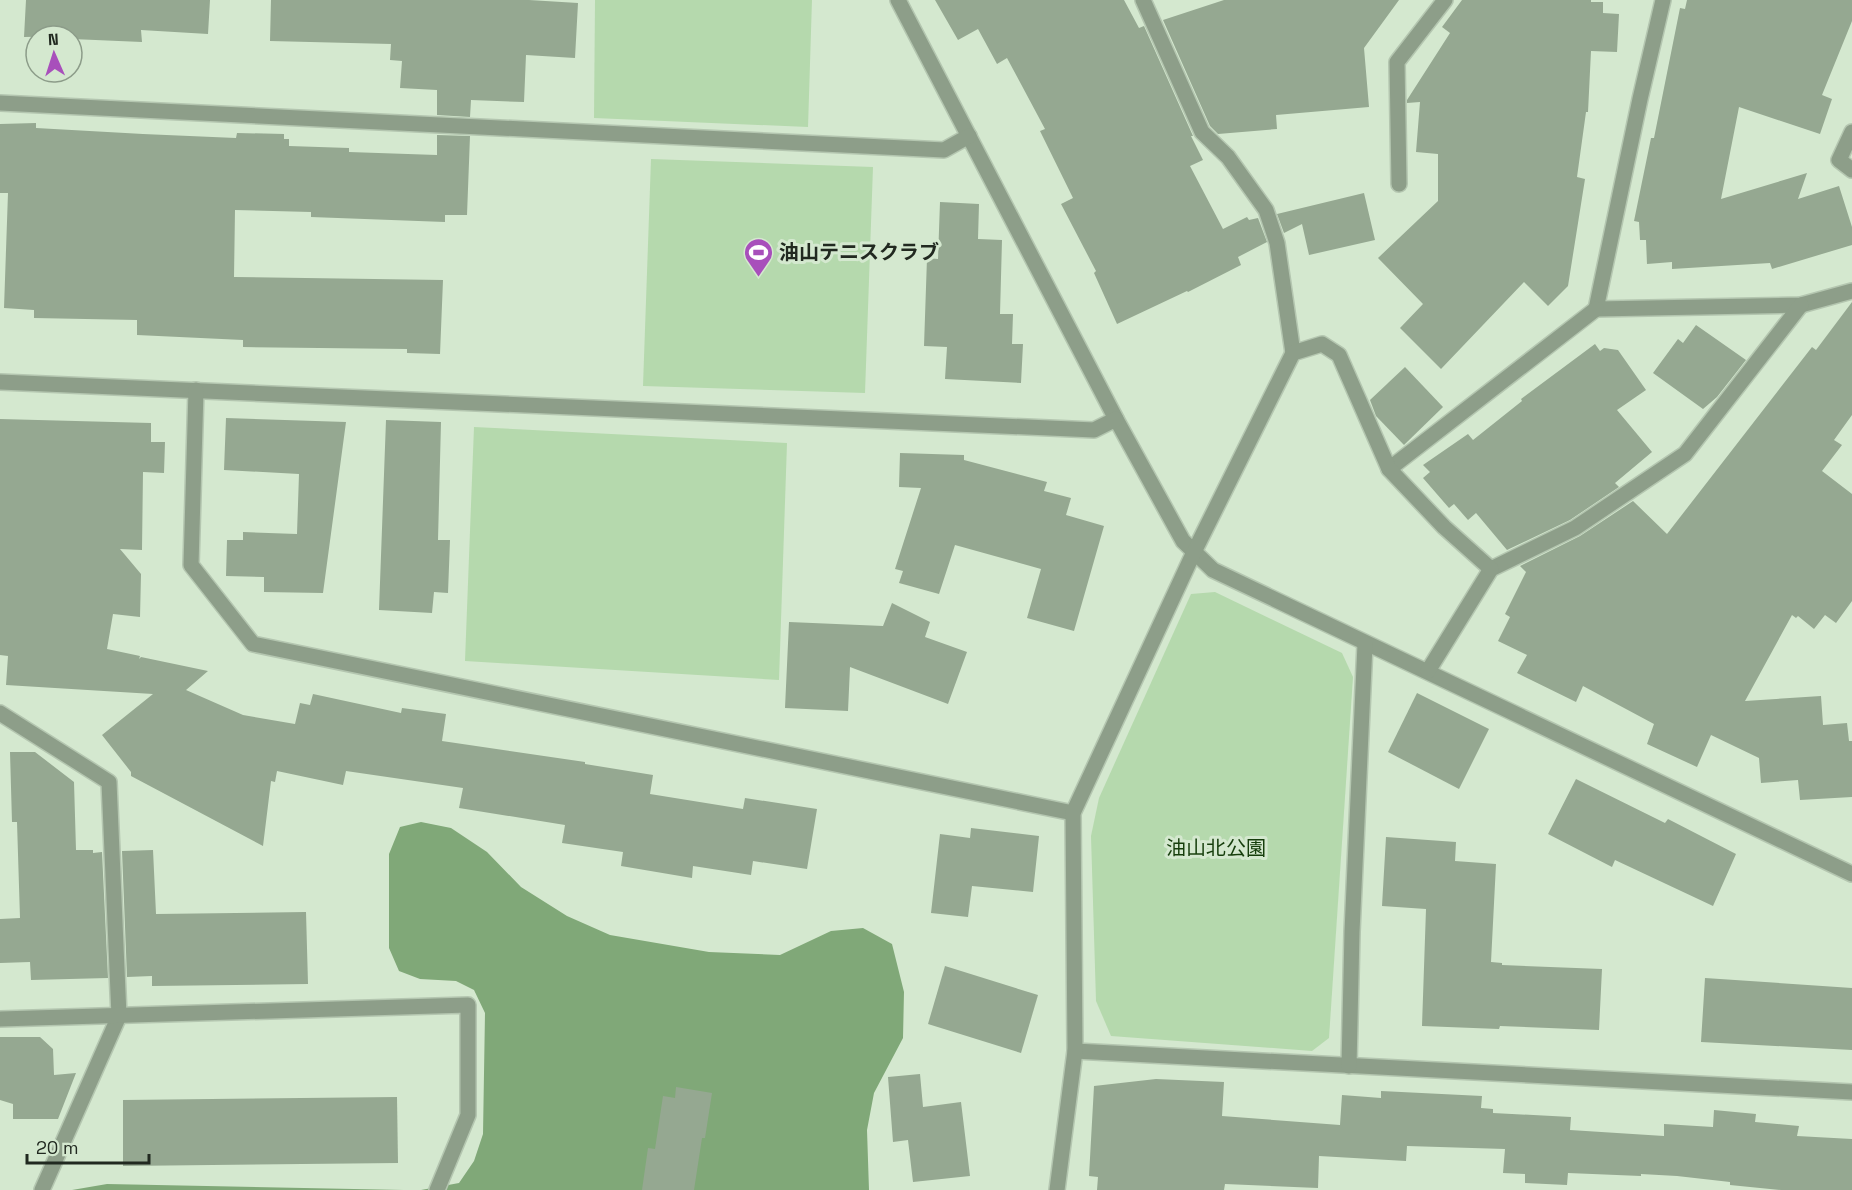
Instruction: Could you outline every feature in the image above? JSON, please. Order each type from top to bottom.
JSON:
[{"type":"street","points":[[897,0],[1116,419],[1183,541],[1194,552],[1214,570],[1365,644],[1428,671],[1852,874]]},
{"type":"street","points":[[1057,1190],[1075,1051],[1073,813],[1194,552],[1293,353],[1278,243],[1266,210],[1228,157],[1202,132],[1143,0]]},
{"type":"street","points":[[1596,309],[1663,0]]},
{"type":"street","points":[[1399,184],[1398,62],[1436,3]]},
{"type":"street","points":[[0,103],[944,150],[969,136]]},
{"type":"street","points":[[1852,132],[1839,160],[1852,170]]},
{"type":"street","points":[[1389,469],[1596,309],[1801,305],[1852,291]]},
{"type":"street","points":[[1428,671],[1491,569],[1575,528],[1685,454],[1801,305]]},
{"type":"street","points":[[1293,353],[1322,344],[1339,354],[1389,469],[1444,527],[1491,569]]},
{"type":"street","points":[[0,382],[1094,430],[1116,419]]},
{"type":"street","points":[[196,390],[191,565],[253,644],[1073,813]]},
{"type":"street","points":[[1349,1066],[1352,932],[1365,644]]},
{"type":"street","points":[[0,713],[109,782],[120,1016],[42,1190]]},
{"type":"street","points":[[0,1019],[468,1005],[468,1115],[436,1190]]},
{"type":"street","points":[[1075,1051],[1852,1092]]},
{"type":"green space","points":[[595,0],[812,0],[808,127],[594,118]]},
{"type":"green space","name":"油山テニスクラブ","points":[[651,159],[873,167],[865,393],[643,386]]},
{"type":"green space","points":[[474,427],[787,443],[779,680],[465,661]]},
{"type":"green space","name":"油山北公園","points":[[1215,592],[1342,653],[1353,677],[1329,1038],[1312,1051],[1111,1036],[1096,1001],[1091,836],[1099,798],[1191,594]]},
{"type":"green space","points":[[421,822],[451,828],[487,852],[521,887],[567,916],[610,935],[709,952],[780,955],[831,931],[863,928],[892,944],[904,992],[903,1038],[874,1093],[867,1130],[869,1190],[421,1190],[459,1183],[474,1161],[483,1134],[485,1013],[474,990],[456,981],[420,979],[399,971],[389,948],[389,854],[400,827]]},
{"type":"green space","points":[[107,1184],[404,1190],[72,1190]]},
{"type":"building","points":[[26,0],[210,0],[208,34],[141,30],[142,42],[84,40],[84,24],[25,24]]},
{"type":"building","points":[[271,0],[529,0],[578,3],[575,58],[526,55],[524,102],[471,100],[470,117],[437,115],[437,90],[400,88],[402,61],[390,60],[391,44],[270,41]]},
{"type":"building","points":[[935,0],[1124,0],[1139,28],[1144,26],[1193,136],[1191,136],[1203,160],[1190,166],[1223,229],[1247,217],[1249,220],[1258,218],[1267,242],[1238,257],[1241,265],[1117,324],[1094,273],[1096,271],[1061,204],[1073,198],[1040,131],[1045,129],[1007,58],[997,64],[978,29],[958,40]]},
{"type":"building","points":[[1224,0],[1399,0],[1364,48],[1369,107],[1276,115],[1277,129],[1218,134],[1210,126],[1163,20]]},
{"type":"building","points":[[1462,0],[1591,0],[1591,2],[1603,2],[1603,13],[1619,14],[1617,52],[1591,51],[1588,112],[1586,112],[1577,177],[1585,179],[1568,286],[1548,306],[1524,282],[1441,369],[1400,328],[1423,304],[1378,258],[1438,201],[1438,154],[1416,152],[1420,102],[1407,103],[1407,100],[1450,33],[1442,27]]},
{"type":"building","points":[[1687,0],[1852,0],[1852,21],[1822,95],[1832,99],[1820,134],[1739,107],[1721,199],[1807,173],[1798,199],[1839,186],[1852,227],[1852,245],[1772,269],[1770,263],[1672,269],[1672,262],[1647,264],[1646,240],[1640,240],[1639,222],[1634,221],[1651,138],[1654,138],[1680,8],[1685,9]]},
{"type":"building","points":[[36,123],[36,128],[143,134],[236,138],[237,133],[284,134],[284,139],[289,139],[289,146],[349,148],[349,152],[437,155],[437,135],[470,136],[467,215],[445,215],[445,222],[311,217],[311,212],[235,210],[234,277],[443,280],[440,354],[407,353],[407,349],[243,347],[243,340],[137,335],[137,320],[34,318],[34,310],[4,308],[8,193],[0,193],[0,124]]},
{"type":"building","points":[[1364,193],[1375,240],[1309,255],[1302,224],[1284,233],[1277,214]]},
{"type":"building","points":[[940,202],[979,204],[978,239],[1002,240],[1000,314],[1013,314],[1012,344],[1023,344],[1021,383],[945,379],[947,347],[924,346],[927,258],[938,259]]},
{"type":"building","points":[[1852,302],[1852,415],[1834,440],[1842,445],[1822,471],[1852,494],[1852,601],[1836,623],[1825,615],[1814,629],[1798,616],[1796,618],[1792,615],[1745,701],[1821,696],[1823,725],[1847,723],[1849,741],[1852,741],[1852,797],[1800,800],[1798,780],[1761,783],[1759,758],[1711,735],[1697,767],[1647,744],[1654,724],[1583,686],[1576,702],[1517,673],[1527,655],[1498,641],[1510,617],[1505,614],[1526,572],[1520,566],[1580,536],[1633,501],[1667,534],[1812,347],[1816,350]]},
{"type":"building","points":[[1696,325],[1746,360],[1717,397],[1703,409],[1653,373],[1678,339],[1683,343]]},
{"type":"building","points":[[1595,344],[1600,351],[1604,348],[1618,350],[1646,390],[1617,410],[1652,452],[1615,483],[1619,487],[1570,520],[1507,550],[1476,513],[1468,520],[1454,504],[1449,508],[1423,478],[1430,472],[1423,465],[1468,434],[1473,440],[1522,401],[1521,399]]},
{"type":"building","points":[[1405,367],[1443,407],[1404,445],[1376,416],[1370,400]]},
{"type":"building","points":[[226,418],[346,422],[323,593],[264,592],[264,577],[226,576],[227,540],[243,540],[243,532],[297,534],[299,474],[224,470]]},
{"type":"building","points":[[0,419],[151,423],[151,442],[165,442],[164,473],[143,472],[142,550],[120,549],[141,574],[140,617],[113,614],[107,649],[140,656],[139,659],[141,657],[208,671],[186,690],[243,715],[295,724],[300,703],[310,705],[313,694],[401,713],[402,708],[446,714],[442,741],[585,762],[585,764],[653,775],[650,794],[743,809],[745,798],[817,809],[807,869],[753,861],[751,875],[693,866],[692,878],[621,866],[623,852],[562,843],[565,825],[459,808],[463,788],[346,771],[343,785],[277,771],[275,782],[271,781],[263,846],[131,776],[131,772],[102,735],[153,694],[6,685],[8,656],[0,655]]},
{"type":"building","points":[[386,420],[441,422],[438,540],[450,540],[448,593],[434,592],[432,613],[379,610]]},
{"type":"building","points":[[900,453],[964,455],[964,460],[1047,482],[1044,491],[1071,498],[1066,515],[1104,526],[1074,631],[1027,618],[1041,569],[955,545],[939,594],[899,583],[903,571],[895,569],[921,488],[899,487]]},
{"type":"building","points":[[892,603],[930,622],[925,637],[967,652],[948,704],[850,667],[848,711],[785,708],[789,622],[883,626]]},
{"type":"building","points":[[1417,693],[1489,729],[1459,789],[1388,752]]},
{"type":"building","points":[[10,752],[35,752],[74,782],[76,850],[102,852],[108,978],[31,980],[30,962],[0,963],[0,919],[20,918],[17,822],[12,822]]},
{"type":"building","points":[[1576,779],[1665,823],[1668,819],[1736,854],[1713,906],[1615,860],[1612,867],[1548,834]]},
{"type":"building","points":[[971,828],[1039,836],[1033,892],[972,886],[968,917],[931,913],[940,834],[970,838]]},
{"type":"building","points":[[1386,837],[1456,842],[1455,861],[1496,864],[1491,962],[1502,963],[1502,965],[1602,969],[1599,1030],[1422,1026],[1426,909],[1382,906]]},
{"type":"building","points":[[153,850],[156,914],[306,912],[308,984],[152,986],[152,976],[127,977],[122,851]]},
{"type":"building","points":[[945,966],[1038,995],[1021,1053],[928,1024]]},
{"type":"building","points":[[1705,978],[1852,988],[1852,1050],[1701,1042]]},
{"type":"building","points":[[0,1037],[40,1037],[53,1049],[54,1075],[76,1073],[58,1119],[13,1119],[13,1104],[0,1100]]},
{"type":"building","points":[[920,1074],[923,1107],[961,1102],[970,1176],[913,1182],[908,1140],[893,1142],[888,1077]]},
{"type":"building","points":[[1156,1079],[1224,1082],[1222,1116],[1340,1125],[1342,1095],[1381,1098],[1381,1091],[1482,1096],[1481,1108],[1493,1109],[1493,1113],[1571,1117],[1570,1130],[1664,1136],[1664,1124],[1713,1127],[1714,1110],[1756,1114],[1755,1122],[1799,1126],[1797,1136],[1852,1139],[1852,1190],[1781,1190],[1730,1185],[1730,1182],[1641,1174],[1641,1176],[1568,1173],[1567,1185],[1525,1183],[1525,1174],[1503,1173],[1505,1149],[1407,1146],[1406,1161],[1319,1156],[1318,1188],[1225,1184],[1224,1190],[1097,1190],[1098,1177],[1089,1176],[1094,1086]]},
{"type":"building","points":[[676,1087],[712,1093],[694,1190],[642,1190],[648,1148],[655,1149],[663,1096],[675,1098]]},
{"type":"building","points":[[397,1097],[398,1163],[123,1166],[123,1100]]},
{"type":"place","name":"油山テニスクラブ","points":[[758,278]]}]
